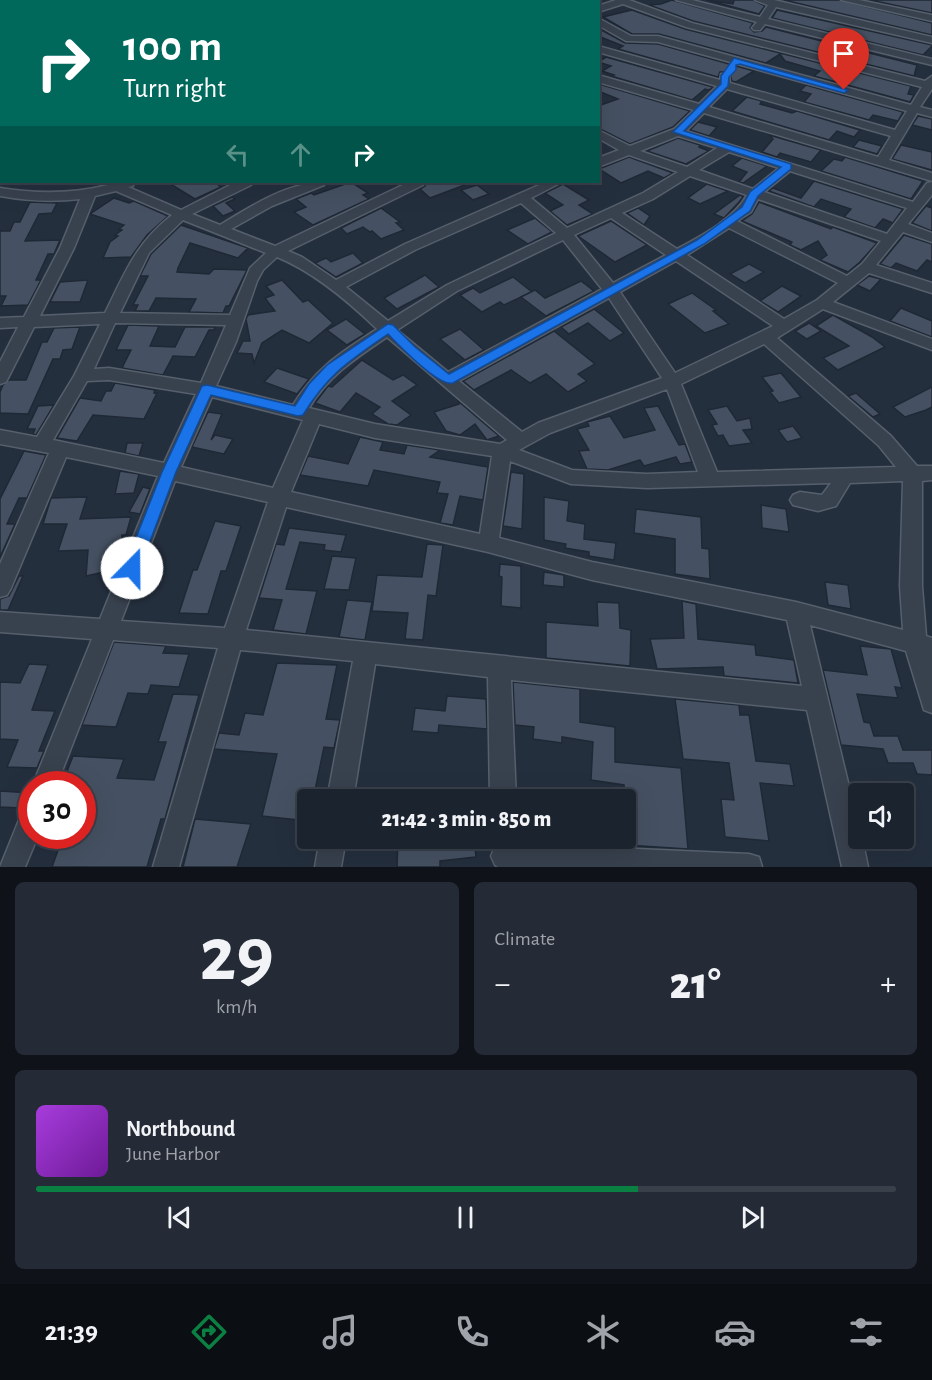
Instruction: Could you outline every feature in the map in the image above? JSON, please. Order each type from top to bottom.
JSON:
[{"type":"street","points":[[600,8],[622,0],[689,25],[931,84],[882,161]]},
{"type":"street","points":[[681,0],[932,62]]},
{"type":"street","points":[[846,0],[932,18]]},
{"type":"street","points":[[893,10],[901,0]]},
{"type":"street","points":[[600,162],[678,132],[702,109],[725,85],[725,76],[732,70],[732,64],[737,62],[736,60],[762,20],[768,1],[932,40]]},
{"type":"street","points":[[600,22],[624,37],[634,40],[658,39],[932,114]]},
{"type":"street","points":[[658,39],[689,25]]},
{"type":"street","points":[[600,46],[624,37]]},
{"type":"street","points":[[600,48],[899,135]]},
{"type":"street","points":[[600,79],[932,177]]},
{"type":"street","points":[[600,89],[611,82]]},
{"type":"street","points":[[678,132],[788,166],[926,198]]},
{"type":"street","points":[[600,135],[629,151],[754,194],[894,232],[932,238]]},
{"type":"street","points":[[166,867],[232,640],[294,456],[313,387],[331,368],[388,327],[452,288],[565,233],[613,213],[692,172],[728,147]]},
{"type":"street","points":[[448,380],[678,254],[746,209],[754,194],[788,166]]},
{"type":"street","points":[[0,209],[6,194],[35,198],[89,195],[122,183],[181,215],[297,260],[336,286],[388,327],[410,350],[520,440]]},
{"type":"street","points":[[0,588],[50,448],[142,252],[181,215],[223,191],[243,183]]},
{"type":"street","points":[[222,229],[267,204],[317,183]]},
{"type":"street","points":[[50,771],[169,472],[207,390],[257,268],[275,252],[416,183]]},
{"type":"street","points":[[336,286],[394,255],[554,183]]},
{"type":"street","points":[[0,378],[67,248],[89,195]]},
{"type":"street","points":[[522,197],[565,233],[612,292],[672,381],[710,479]]},
{"type":"street","points":[[502,451],[520,440],[606,404],[672,381],[784,327],[822,303],[867,267],[894,232],[926,198]]},
{"type":"street","points":[[613,213],[678,254],[784,327]]},
{"type":"street","points":[[728,222],[849,283]]},
{"type":"street","points":[[867,267],[932,288]]},
{"type":"street","points":[[822,303],[932,345]]},
{"type":"street","points":[[0,323],[110,318],[235,320]]},
{"type":"street","points":[[766,337],[922,474]]},
{"type":"street","points":[[82,376],[109,374],[207,390],[375,431],[502,451],[571,477],[647,481],[922,474]]},
{"type":"street","points":[[0,437],[169,472],[488,544],[592,571],[796,612],[923,646]]},
{"type":"street","points":[[488,544],[502,451]]},
{"type":"street","points":[[922,474],[911,586],[932,702]]},
{"type":"street","points":[[800,500],[817,505],[826,504],[834,497],[844,475]]},
{"type":"street","points":[[796,612],[855,867]]},
{"type":"street","points":[[0,622],[108,628],[366,652],[499,668],[815,699]]},
{"type":"street","points":[[342,789],[366,652]]},
{"type":"street","points":[[499,668],[503,789]]},
{"type":"street","points":[[12,867],[20,849]]},
{"type":"street","points":[[328,867],[331,849]]},
{"type":"street","points":[[504,854],[608,864],[748,867]]},
{"type":"building","points":[[672,0],[753,23],[750,28],[754,32],[762,31],[766,27],[917,65],[914,76],[693,21],[649,5]]},
{"type":"building","points":[[707,0],[733,4],[734,0],[753,0],[765,6],[759,14]]},
{"type":"building","points":[[784,0],[839,0],[932,23],[932,35]]},
{"type":"building","points":[[870,0],[932,0],[932,13]]},
{"type":"building","points":[[632,10],[685,29],[911,86],[908,94],[914,95],[910,102],[814,76],[820,71],[785,61],[780,54],[766,63],[659,34],[632,34],[603,17]]},
{"type":"building","points":[[777,10],[932,46],[923,55],[772,18]]},
{"type":"building","points":[[600,29],[625,43],[658,44],[754,71],[736,82],[732,81],[729,72],[720,72],[718,77],[618,49],[623,46],[600,37]]},
{"type":"building","points":[[606,57],[713,87],[709,90],[705,89],[692,100],[611,76],[614,75],[602,71],[611,66],[600,61]]},
{"type":"building","points":[[600,84],[690,111],[673,127],[630,144],[600,129],[600,105],[618,99],[600,92]]},
{"type":"building","points":[[806,85],[903,112],[898,121],[873,115],[869,120],[804,102],[811,94],[800,91]]},
{"type":"building","points":[[747,97],[762,101],[760,104],[792,113],[797,111],[860,130],[854,137],[837,131],[829,140],[732,111]]},
{"type":"building","points":[[918,116],[932,119],[932,130],[912,125]]},
{"type":"building","points":[[698,122],[717,127],[709,136],[690,130]]},
{"type":"building","points":[[769,135],[821,150],[811,162],[780,153],[777,157],[762,152],[773,139]]},
{"type":"building","points":[[678,138],[700,145],[699,147],[709,151],[686,164],[647,151]]},
{"type":"building","points":[[859,140],[882,146],[877,154],[853,147]]},
{"type":"building","points":[[901,145],[932,152],[932,170],[892,159]]},
{"type":"building","points":[[629,157],[673,173],[664,178],[648,171],[621,183],[600,169]]},
{"type":"building","points":[[845,157],[923,181],[911,199],[821,171],[834,159],[842,161]]},
{"type":"building","points":[[742,158],[767,166],[743,183],[739,182],[747,172],[732,166]]},
{"type":"building","points":[[814,181],[903,209],[893,223],[883,219],[875,228],[844,217],[851,209],[821,199],[814,207],[769,191],[773,188],[801,198]]},
{"type":"building","points":[[169,183],[215,183],[221,187],[195,199]]},
{"type":"building","points":[[353,183],[368,193],[363,195],[369,199],[313,225],[294,212],[306,207],[296,199],[311,193],[314,195]]},
{"type":"building","points":[[426,183],[470,183],[430,198],[420,189]]},
{"type":"building","points":[[563,184],[589,200],[579,205],[593,214],[567,225],[550,211],[563,205],[545,193]]},
{"type":"building","points":[[707,184],[728,191],[700,204],[688,198]]},
{"type":"building","points":[[477,185],[489,194],[473,200],[461,190]]},
{"type":"building","points":[[740,195],[743,197],[724,218],[714,214]]},
{"type":"building","points":[[232,197],[235,199],[226,203],[235,211],[223,216],[213,206]]},
{"type":"building","points":[[114,198],[129,203],[134,201],[168,216],[147,235],[131,257],[103,258],[110,242],[118,236],[115,235],[122,230],[119,229],[124,225],[90,214]]},
{"type":"building","points":[[30,202],[57,203],[52,213],[39,214],[25,241],[60,240],[54,254],[48,254],[36,280],[41,280],[28,305],[1,306],[6,296],[0,296],[0,231],[10,231],[14,222],[20,222]]},
{"type":"building","points":[[759,202],[831,229],[833,227],[877,243],[848,272],[820,260],[827,255],[818,241],[801,250],[790,245],[792,242],[742,221],[752,214]]},
{"type":"building","points":[[926,206],[932,208],[932,231],[912,223]]},
{"type":"building","points":[[381,208],[400,222],[396,223],[404,230],[381,239],[363,227],[347,234],[341,228]]},
{"type":"building","points":[[638,208],[650,216],[644,225],[627,213]]},
{"type":"building","points":[[535,218],[552,232],[528,244],[507,230]]},
{"type":"building","points":[[611,221],[647,245],[615,262],[578,236]]},
{"type":"building","points":[[181,225],[248,248],[238,258],[190,243],[178,268],[177,272],[209,274],[214,269],[247,270],[229,306],[226,306],[223,313],[189,312],[196,299],[156,298],[149,311],[135,311],[138,305],[133,305],[148,276],[140,276],[151,254]]},
{"type":"building","points":[[904,235],[932,244],[932,262],[927,260],[917,271],[896,263],[891,268],[880,264]]},
{"type":"building","points":[[353,253],[363,263],[336,277],[315,263],[326,258],[331,262]]},
{"type":"building","points":[[749,264],[764,272],[745,283],[730,274]]},
{"type":"building","points":[[425,275],[439,287],[397,309],[384,298]]},
{"type":"building","points":[[869,276],[881,279],[870,291],[857,285]]},
{"type":"building","points":[[513,277],[532,292],[504,305],[500,302],[482,312],[460,295],[473,288],[480,293]]},
{"type":"building","points":[[88,280],[80,302],[50,302],[60,282]]},
{"type":"building","points":[[282,280],[303,302],[308,300],[333,323],[309,343],[282,330],[262,343],[254,363],[252,354],[237,353],[243,341],[250,341],[246,319],[248,315],[275,311],[265,298],[274,295],[266,286]]},
{"type":"building","points":[[581,281],[594,291],[546,316],[521,297],[535,290],[545,298]]},
{"type":"building","points":[[782,286],[801,296],[778,312],[760,301]]},
{"type":"building","points":[[692,293],[716,310],[713,311],[729,324],[705,333],[668,304]]},
{"type":"building","points":[[901,308],[932,321],[932,337],[890,321]]},
{"type":"building","points":[[594,309],[624,333],[610,341],[588,323],[569,334],[561,327]]},
{"type":"building","points":[[833,315],[885,347],[838,370],[823,358],[849,346],[816,326]]},
{"type":"building","points":[[346,319],[365,334],[347,345],[327,330]]},
{"type":"building","points":[[809,323],[821,331],[807,339],[795,331]]},
{"type":"building","points":[[128,325],[159,326],[150,346],[175,347],[185,327],[215,327],[214,330],[209,330],[195,357],[173,356],[163,375],[122,368],[131,350],[116,350]]},
{"type":"building","points":[[80,327],[72,349],[63,350],[60,359],[53,359],[28,414],[0,413],[0,392],[3,385],[9,380],[26,380],[42,342],[47,342],[54,328]]},
{"type":"building","points":[[460,329],[484,350],[465,360],[440,339]]},
{"type":"building","points":[[554,331],[595,364],[578,374],[587,381],[568,392],[546,374],[530,383],[511,370],[474,390],[463,381]]},
{"type":"building","points":[[362,360],[393,380],[403,375],[417,385],[392,401],[411,415],[397,425],[388,424],[372,414],[380,407],[356,393],[340,412],[315,403],[328,386],[332,387]]},
{"type":"building","points":[[277,368],[309,379],[297,394],[264,382]]},
{"type":"building","points":[[781,373],[801,397],[779,403],[762,377]]},
{"type":"building","points":[[115,383],[155,390],[154,393],[157,393],[144,419],[93,415],[77,441],[57,438],[80,398],[101,401],[106,391],[111,391]]},
{"type":"building","points":[[932,387],[932,407],[905,417],[893,407]]},
{"type":"building","points":[[856,393],[880,414],[873,417],[848,396]]},
{"type":"building","points":[[458,401],[499,436],[487,440],[475,424],[460,435],[446,431],[434,412],[459,404]]},
{"type":"building","points":[[54,405],[36,435],[33,434],[35,429],[27,429],[38,406]]},
{"type":"building","points":[[658,406],[679,445],[685,444],[692,462],[680,464],[676,457],[644,466],[640,460],[608,470],[587,469],[579,451],[589,450],[577,429],[589,426],[587,422],[610,416],[624,438],[655,430],[644,408]]},
{"type":"building","points":[[727,406],[737,421],[750,418],[752,429],[743,430],[752,443],[729,446],[723,435],[718,436],[712,425],[717,424],[708,410]]},
{"type":"building","points":[[208,412],[222,414],[211,440],[215,435],[233,439],[224,454],[192,447]]},
{"type":"building","points":[[793,426],[802,438],[787,442],[778,430]]},
{"type":"building","points":[[360,437],[383,442],[380,450],[404,454],[407,445],[440,450],[430,457],[488,467],[483,500],[460,496],[453,525],[440,523],[448,494],[437,493],[440,482],[374,470],[368,486],[300,475],[308,456],[348,464]]},
{"type":"building","points":[[127,443],[143,443],[139,456],[125,453]]},
{"type":"building","points":[[24,451],[46,455],[27,498],[19,498],[7,524],[15,524],[0,557],[0,499]]},
{"type":"building","points":[[120,471],[139,474],[134,493],[115,494]]},
{"type":"building","points":[[511,472],[524,474],[522,529],[503,526]]},
{"type":"building","points":[[143,487],[150,489],[140,514],[129,512]]},
{"type":"building","points":[[87,497],[80,519],[131,517],[126,535],[122,535],[121,562],[118,569],[86,576],[88,550],[58,551],[67,524],[43,524],[51,498]]},
{"type":"building","points":[[544,497],[569,501],[567,521],[585,524],[584,539],[616,543],[614,560],[589,556],[589,552],[565,548],[566,544],[544,540]]},
{"type":"building","points":[[761,505],[786,509],[789,532],[762,528]]},
{"type":"building","points":[[636,509],[701,517],[702,548],[709,549],[710,579],[675,574],[675,539],[634,533]]},
{"type":"building","points":[[215,521],[241,526],[226,571],[221,571],[208,614],[179,613],[193,570],[197,570]]},
{"type":"building","points":[[289,528],[346,535],[341,552],[324,550],[325,545],[300,542],[286,589],[317,591],[306,634],[273,630],[282,600],[259,598],[276,544],[284,545]]},
{"type":"building","points":[[427,544],[443,545],[436,596],[428,595],[423,640],[405,639],[408,613],[372,611],[377,575],[422,577]]},
{"type":"building","points":[[332,556],[356,558],[349,590],[324,589]]},
{"type":"building","points":[[500,564],[521,566],[521,608],[501,606]]},
{"type":"building","points":[[544,572],[564,575],[564,587],[543,585]]},
{"type":"building","points":[[19,576],[23,576],[8,610],[0,610],[0,599],[9,596]]},
{"type":"building","points":[[825,582],[848,585],[851,609],[828,605]]},
{"type":"building","points":[[347,600],[372,602],[365,640],[339,637]]},
{"type":"building","points":[[682,601],[696,604],[698,639],[755,645],[756,655],[794,660],[798,683],[724,676],[723,667],[657,669],[650,639],[684,638]]},
{"type":"building","points":[[597,602],[619,603],[620,628],[631,630],[630,666],[546,658],[546,622],[598,626]]},
{"type":"building","points":[[114,642],[166,646],[163,653],[189,654],[179,687],[151,685],[148,694],[128,693],[116,727],[82,725]]},
{"type":"building","points":[[860,646],[891,649],[902,688],[895,687],[898,698],[857,694],[864,722],[870,723],[874,736],[898,736],[903,750],[932,750],[932,775],[917,774],[913,763],[888,763],[883,749],[841,745],[823,670],[867,675]]},
{"type":"building","points":[[277,663],[337,665],[326,719],[340,720],[334,748],[324,747],[315,789],[297,789],[297,820],[262,816],[277,754],[214,749],[219,733],[239,735],[245,713],[263,715]]},
{"type":"building","points":[[29,664],[48,665],[32,710],[55,711],[39,751],[44,751],[37,768],[7,767],[18,740],[0,739],[0,682],[20,683]]},
{"type":"building","points":[[513,682],[580,689],[580,722],[615,727],[615,762],[681,768],[688,849],[636,846],[636,789],[624,789],[624,785],[591,780],[593,742],[562,737],[562,743],[533,739],[534,727],[515,725]]},
{"type":"building","points":[[173,694],[199,695],[165,819],[161,819],[147,867],[52,867],[58,849],[96,849],[96,771],[67,771],[73,756],[124,759],[117,778],[154,780],[166,742],[158,742]]},
{"type":"building","points":[[447,696],[486,699],[487,729],[439,725],[438,733],[412,731],[415,708],[445,711]]},
{"type":"building","points":[[675,699],[739,705],[740,715],[749,715],[756,761],[790,764],[794,786],[760,783],[769,841],[725,837],[721,799],[734,800],[729,763],[683,759]]},
{"type":"building","points":[[0,791],[18,792],[18,808],[0,807]]},
{"type":"building","points":[[195,819],[251,824],[237,867],[183,867]]},
{"type":"building","points":[[398,849],[475,849],[476,857],[440,861],[440,867],[397,867]]},
{"type":"route","points":[[132,568],[169,472],[207,390],[298,412],[313,387],[331,368],[388,327],[410,350],[448,380],[700,242],[746,209],[754,194],[788,166],[678,132],[725,85],[725,76],[732,70],[732,64],[737,62],[736,60],[844,90]]}]
